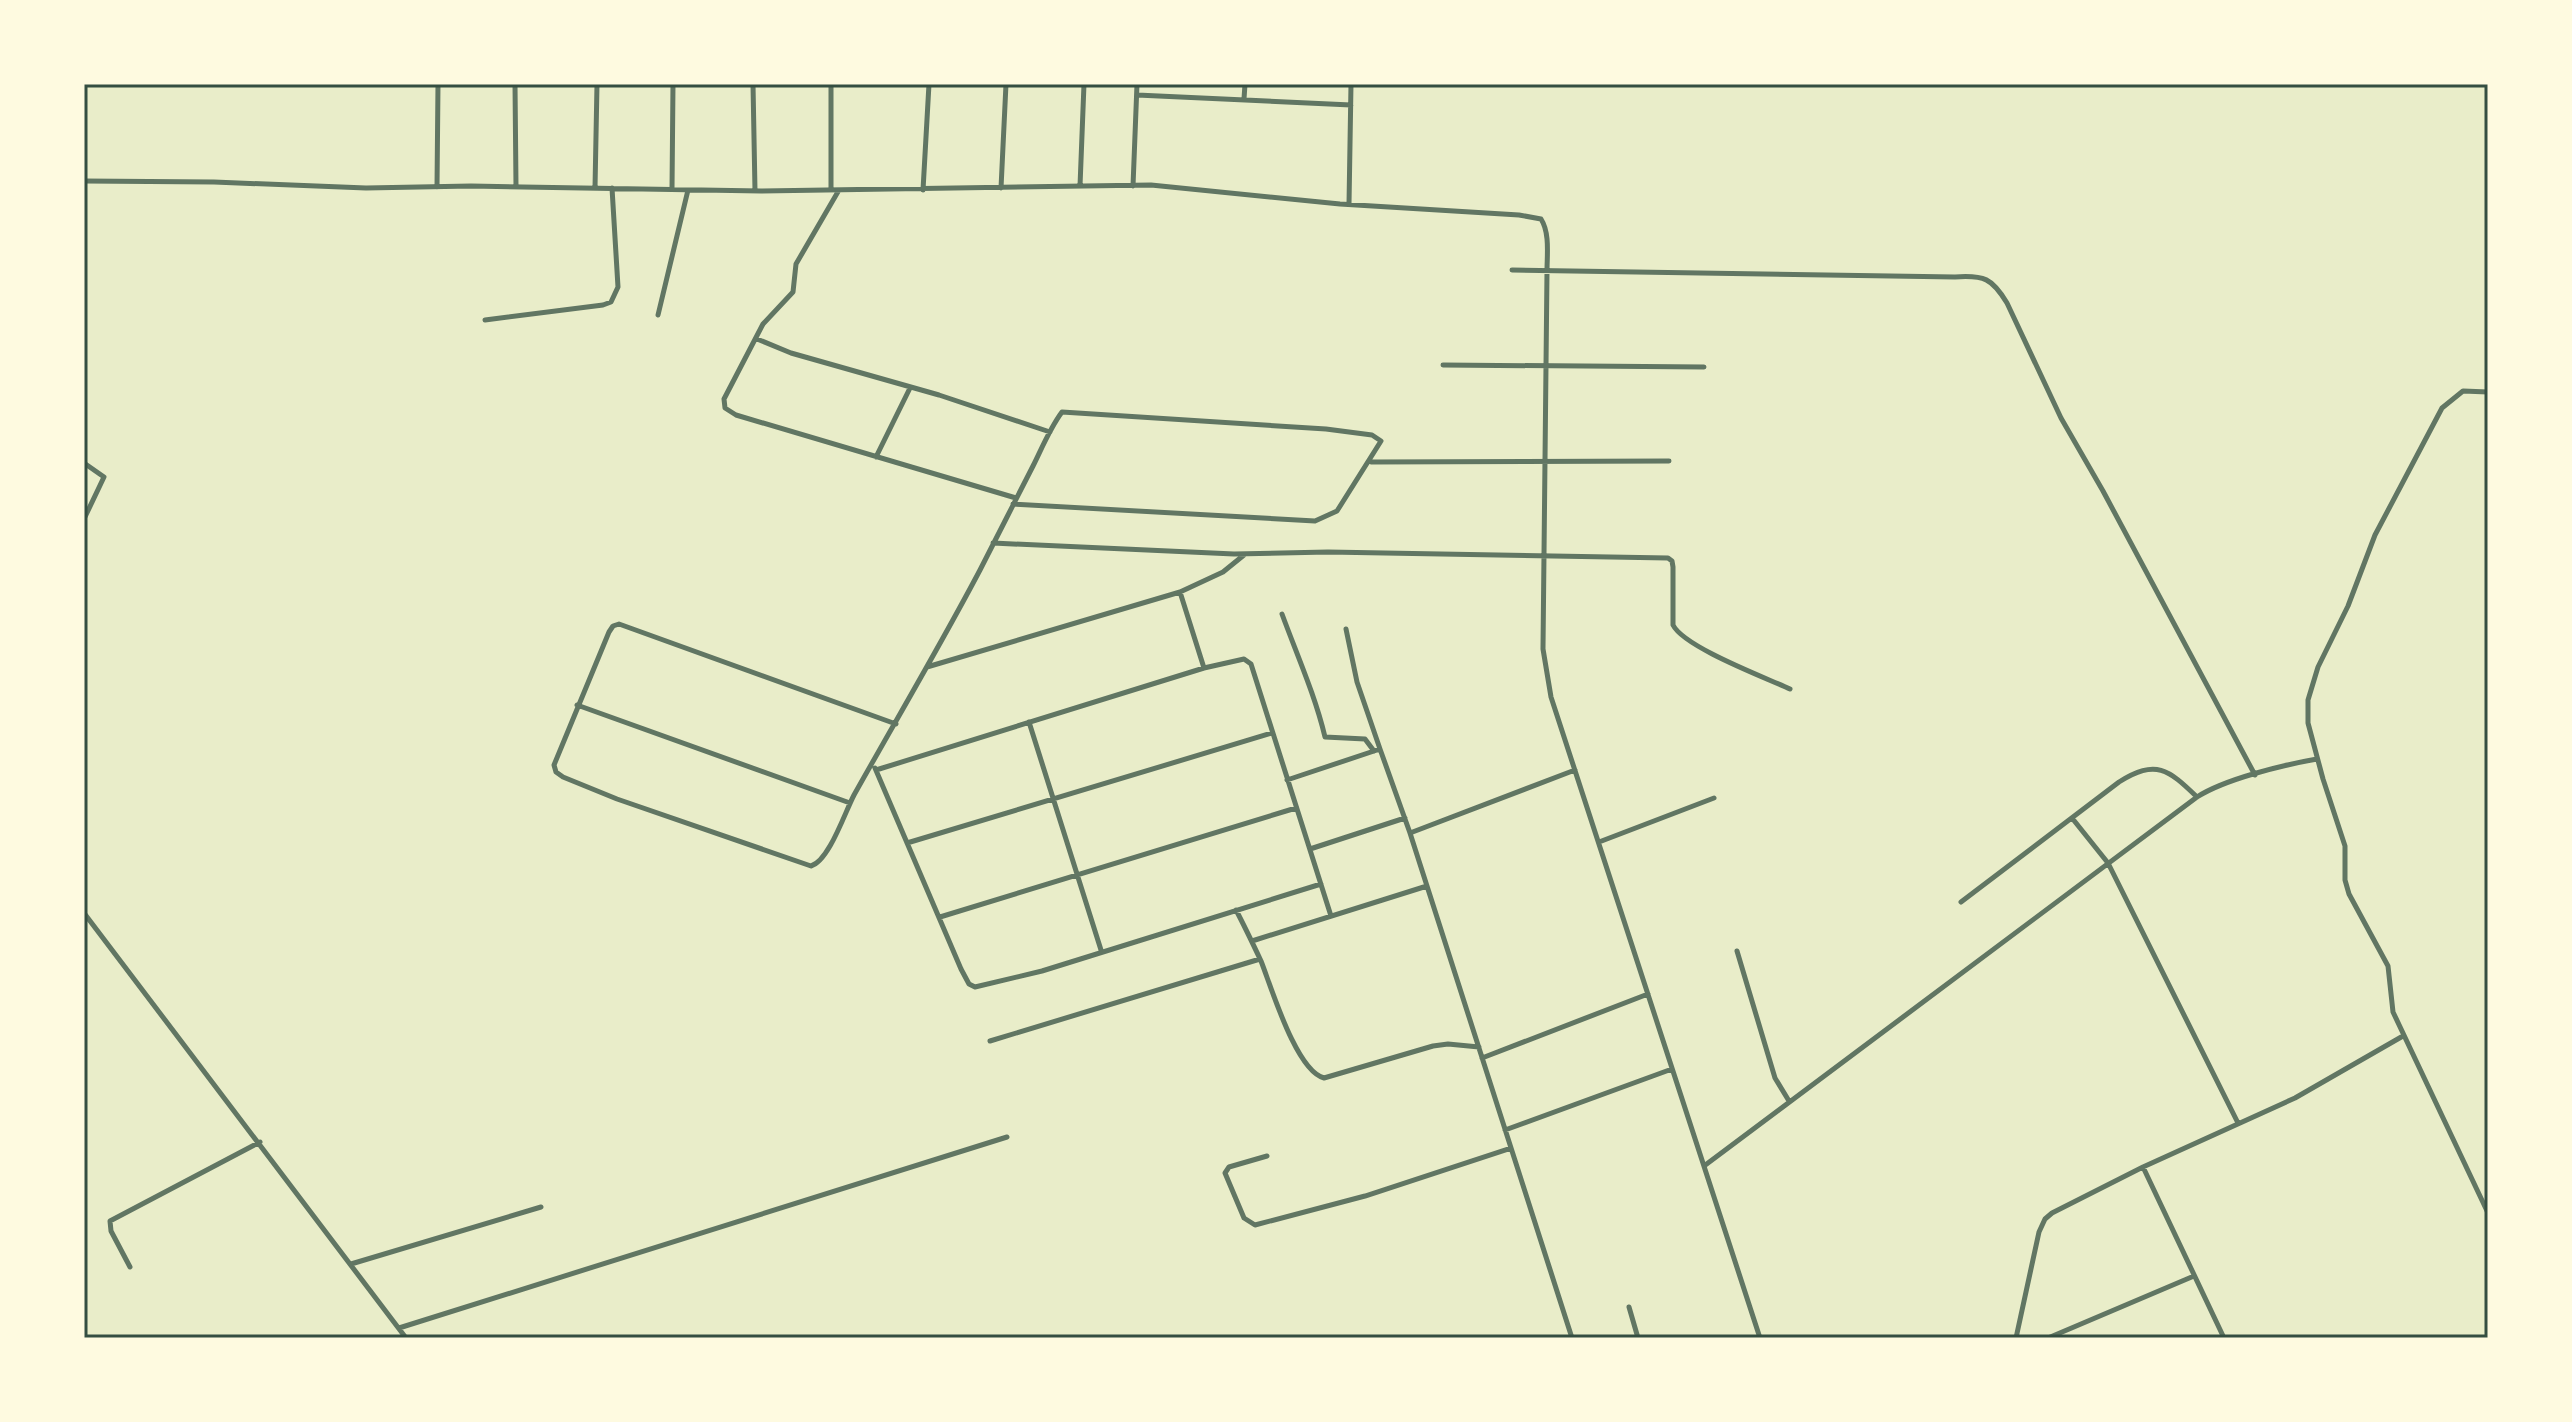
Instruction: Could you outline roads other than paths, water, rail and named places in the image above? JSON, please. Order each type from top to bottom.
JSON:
[{"type":"street","points":[[437,187],[438,84]]},
{"type":"street","points":[[515,84],[516,187]]},
{"type":"street","points":[[595,188],[597,84]]},
{"type":"street","points":[[672,189],[673,84]]},
{"type":"street","points":[[753,84],[755,191]]},
{"type":"street","points":[[831,84],[831,190]]},
{"type":"street","points":[[923,190],[929,84]]},
{"type":"street","points":[[1001,188],[1006,84]]},
{"type":"street","points":[[1080,186],[1084,84]]},
{"type":"street","points":[[1133,186],[1137,84]]},
{"type":"street","points":[[1244,99],[1245,84]]},
{"type":"street","points":[[1349,204],[1351,84]]},
{"type":"street","points":[[1137,95],[1351,105]]},
{"type":"street","points":[[84,181],[366,188],[755,191],[1133,186],[1541,219],[1545,225],[1547,271],[1543,649],[1551,697],[1760,1338]]},
{"type":"street","points":[[485,320],[611,302],[618,287],[612,188]]},
{"type":"street","points":[[658,315],[688,190]]},
{"type":"street","points":[[839,190],[796,264],[793,292],[763,324],[724,399],[725,408],[736,415],[795,430],[1015,501],[1315,521],[1337,511],[1380,446],[1379,438],[1326,429],[1066,412],[1059,415],[1015,501],[993,543],[896,724],[875,767],[850,803],[821,861],[811,866],[646,809],[556,772],[554,765],[609,632],[619,624],[896,724]]},
{"type":"street","points":[[1512,270],[1974,276],[1987,279],[1997,287],[2007,303],[2061,418],[2255,775]]},
{"type":"street","points":[[757,339],[791,353],[1050,432]]},
{"type":"street","points":[[1443,365],[1704,367]]},
{"type":"street","points":[[876,457],[910,388]]},
{"type":"street","points":[[2488,392],[2463,391],[2442,408],[2375,535],[2348,606],[2318,667],[2308,700],[2308,723],[2345,846],[2345,880],[2349,894],[2388,966],[2393,1012],[2403,1036],[2488,1213]]},
{"type":"street","points":[[1370,462],[1669,461]]},
{"type":"street","points":[[84,463],[104,477],[84,519]]},
{"type":"street","points":[[993,543],[1245,554],[1328,552],[1668,558],[1673,567],[1673,625],[1676,632],[1694,644],[1790,689]]},
{"type":"street","points":[[926,668],[1180,592],[1223,572],[1245,554]]},
{"type":"street","points":[[1180,592],[1204,668]]},
{"type":"street","points":[[1282,614],[1316,700],[1325,737],[1365,739],[1377,750]]},
{"type":"street","points":[[1346,629],[1377,750],[1410,833],[1572,1338]]},
{"type":"street","points":[[875,767],[1204,668],[1239,659],[1248,661],[1331,916]]},
{"type":"street","points":[[577,705],[850,803]]},
{"type":"street","points":[[1029,722],[1101,950]]},
{"type":"street","points":[[907,843],[1272,733]]},
{"type":"street","points":[[1287,780],[1377,750]]},
{"type":"street","points":[[1704,1166],[2212,787],[2283,765],[2318,759]]},
{"type":"street","points":[[875,767],[961,969],[969,984],[975,987],[1042,971],[1101,950],[1321,884]]},
{"type":"street","points":[[1961,902],[2138,770],[2153,767],[2166,771],[2197,797]]},
{"type":"street","points":[[1410,833],[1575,770]]},
{"type":"street","points":[[1599,842],[1714,798]]},
{"type":"street","points":[[940,917],[1296,808]]},
{"type":"street","points":[[1310,849],[1405,818]]},
{"type":"street","points":[[2072,818],[2108,863],[2238,1123]]},
{"type":"street","points":[[1252,941],[1427,886]]},
{"type":"street","points":[[1236,910],[1260,959],[1284,1023],[1310,1068],[1319,1077],[1433,1046],[1479,1047]]},
{"type":"street","points":[[84,913],[406,1338]]},
{"type":"street","points":[[1737,951],[1775,1078],[1789,1101]]},
{"type":"street","points":[[990,1041],[1260,959]]},
{"type":"street","points":[[1482,1058],[1648,994]]},
{"type":"street","points":[[2016,1338],[2039,1232],[2045,1219],[2060,1208],[2143,1167],[2295,1098],[2403,1036]]},
{"type":"street","points":[[1505,1130],[1672,1069]]},
{"type":"street","points":[[399,1328],[1007,1137]]},
{"type":"street","points":[[130,1267],[111,1231],[110,1221],[260,1142]]},
{"type":"street","points":[[1267,1156],[1229,1167],[1225,1173],[1244,1218],[1255,1225],[1365,1196],[1511,1148]]},
{"type":"street","points":[[2143,1167],[2224,1338]]},
{"type":"street","points":[[351,1264],[541,1207]]},
{"type":"street","points":[[2048,1338],[2194,1276]]},
{"type":"street","points":[[1629,1307],[1638,1338]]}]
